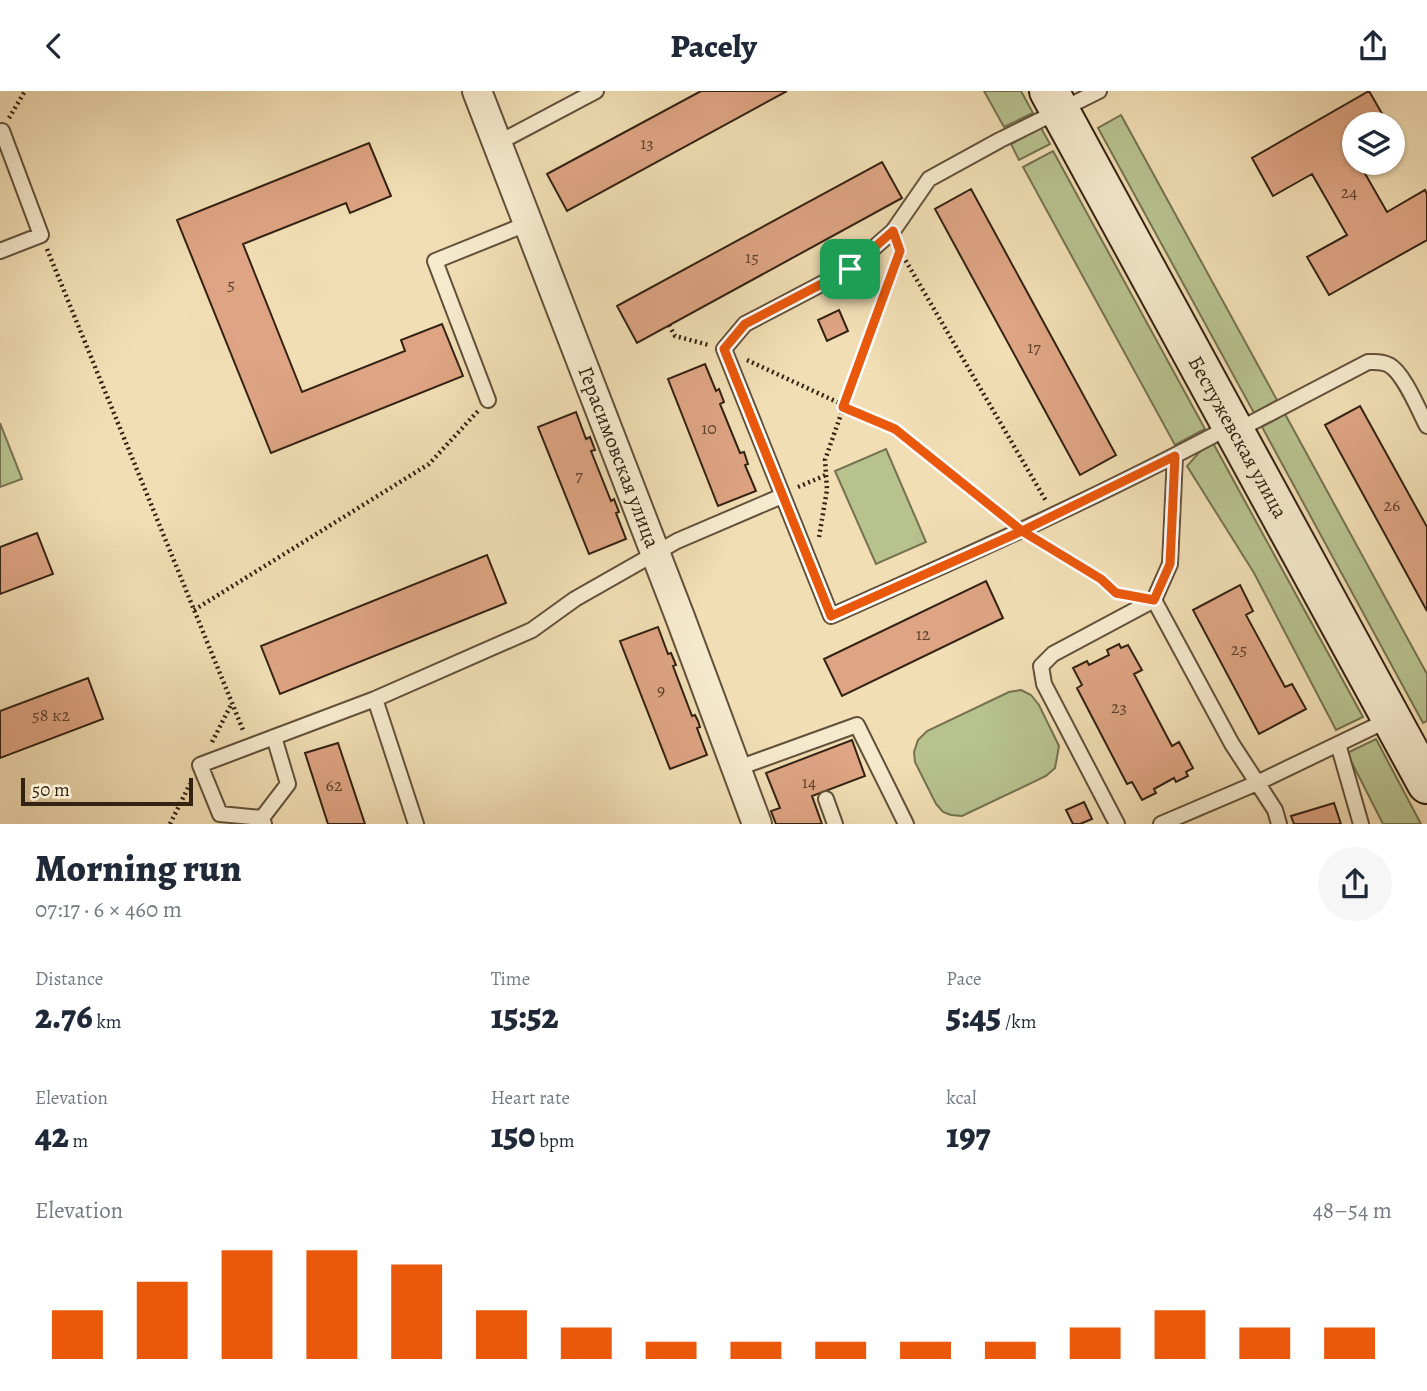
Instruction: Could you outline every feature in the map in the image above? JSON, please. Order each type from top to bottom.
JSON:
[{"type":"street","name":"Герасимовская улица","points":[[477,91],[758,824]]},
{"type":"street","name":"Бестужевская улица","points":[[1054,101],[1405,736],[1427,784]]},
{"type":"lane","points":[[498,143],[596,91]]},
{"type":"lane","points":[[1099,91],[1054,101],[929,179],[893,231],[850,269],[745,324],[724,349],[831,616],[1022,531],[1368,362],[1391,366],[1399,375],[1427,426]]},
{"type":"lane","points":[[0,251],[41,235],[1,131]]},
{"type":"lane","points":[[488,400],[435,261],[529,223]]},
{"type":"lane","points":[[1117,824],[1044,684],[1041,666],[1053,654],[1154,600],[1170,564],[1175,456]]},
{"type":"lane","points":[[274,737],[288,784],[263,821],[220,814],[200,765],[374,699],[532,630],[575,600],[677,541],[782,496]]},
{"type":"lane","points":[[1154,600],[1231,744],[1275,810],[1279,824]]},
{"type":"lane","points":[[374,699],[416,824]]},
{"type":"lane","points":[[738,768],[857,725],[906,824]]},
{"type":"lane","points":[[1161,824],[1257,783],[1338,744],[1405,736]]},
{"type":"lane","points":[[1338,744],[1362,824]]},
{"type":"lane","points":[[826,799],[835,824]]},
{"type":"path","points":[[1,131],[25,91]]},
{"type":"path","points":[[893,231],[900,251],[1053,512]]},
{"type":"path","points":[[41,235],[249,746]]},
{"type":"path","points":[[812,572],[827,490],[825,460],[900,251]]},
{"type":"path","points":[[669,325],[675,336],[724,349],[843,407],[895,429],[1022,531],[1101,579],[1116,593],[1154,600]]},
{"type":"path","points":[[194,610],[429,464],[488,400]]},
{"type":"path","points":[[782,496],[827,475]]},
{"type":"path","points":[[170,824],[232,703]]},
{"type":"green space","points":[[984,91],[1021,91],[1033,113],[1004,127]]},
{"type":"green space","points":[[1121,115],[1277,400],[1254,413],[1098,128]]},
{"type":"green space","points":[[1041,128],[1050,144],[1019,160],[1011,144]]},
{"type":"green space","points":[[1053,151],[1205,429],[1175,445],[1023,167]]},
{"type":"green space","points":[[1285,414],[1427,674],[1427,721],[1423,723],[1262,427]]},
{"type":"green space","points":[[0,423],[22,479],[0,487]]},
{"type":"green space","points":[[1213,443],[1363,717],[1336,730],[1254,573],[1187,466],[1203,448]]},
{"type":"green space","points":[[886,449],[926,542],[876,564],[835,471]]},
{"type":"green space","points":[[1021,690],[1031,695],[1039,705],[1059,746],[1055,768],[1046,776],[962,816],[943,812],[936,804],[915,762],[914,752],[918,740],[927,731],[1009,692]]},
{"type":"green space","points":[[1376,739],[1421,824],[1383,824],[1347,753]]},
{"type":"building","points":[[701,91],[787,91],[567,211],[547,174]]},
{"type":"building","points":[[1369,91],[1381,112],[1342,112],[1342,175],[1366,175],[1387,212],[1425,190],[1427,240],[1329,295],[1307,257],[1347,235],[1312,174],[1273,196],[1252,158]]},
{"type":"building","points":[[369,143],[391,196],[350,213],[346,203],[243,244],[302,392],[405,351],[401,340],[442,324],[463,376],[271,453],[177,220]]},
{"type":"building","points":[[882,162],[902,198],[637,343],[617,306]]},
{"type":"building","points":[[971,189],[1116,455],[1080,475],[935,209]]},
{"type":"building","points":[[839,310],[848,331],[827,341],[818,320]]},
{"type":"building","points":[[705,364],[716,391],[719,389],[724,402],[720,404],[740,453],[744,452],[748,464],[745,465],[756,491],[718,506],[668,379]]},
{"type":"building","points":[[1360,406],[1427,527],[1427,611],[1325,425]]},
{"type":"building","points":[[576,412],[586,439],[590,437],[595,450],[591,451],[611,501],[614,499],[619,512],[616,513],[626,539],[589,554],[538,427]]},
{"type":"building","points":[[37,533],[53,574],[0,594],[0,547]]},
{"type":"building","points":[[487,555],[506,603],[280,694],[261,646]]},
{"type":"building","points":[[986,581],[1003,618],[842,696],[824,659]]},
{"type":"building","points":[[1240,585],[1253,611],[1246,615],[1285,687],[1292,684],[1306,709],[1259,734],[1193,610]]},
{"type":"building","points":[[658,627],[668,654],[671,653],[676,665],[673,666],[692,716],[695,715],[698,721],[700,727],[697,728],[707,755],[670,769],[620,641]]},
{"type":"building","points":[[1119,644],[1121,648],[1128,645],[1142,670],[1134,674],[1172,746],[1179,742],[1193,768],[1186,772],[1188,776],[1176,782],[1174,778],[1154,789],[1156,793],[1142,800],[1132,782],[1127,784],[1077,688],[1082,685],[1073,668],[1087,661],[1089,665],[1109,655],[1107,650]]},
{"type":"building","points":[[88,678],[103,719],[0,758],[0,711]]},
{"type":"building","points":[[852,740],[865,776],[812,796],[822,824],[776,824],[771,811],[780,808],[766,773]]},
{"type":"building","points":[[338,743],[365,824],[328,824],[305,753]]},
{"type":"building","points":[[1084,802],[1092,819],[1073,824],[1066,810]]},
{"type":"building","points":[[1334,803],[1341,824],[1294,824],[1291,816]]},
{"type":"route","points":[[850,269],[745,324],[724,349],[831,616],[1022,531],[1101,579],[1116,593],[1154,600],[1170,564],[1175,456],[1022,531],[895,429],[843,407],[900,251],[893,231],[850,269]]}]
